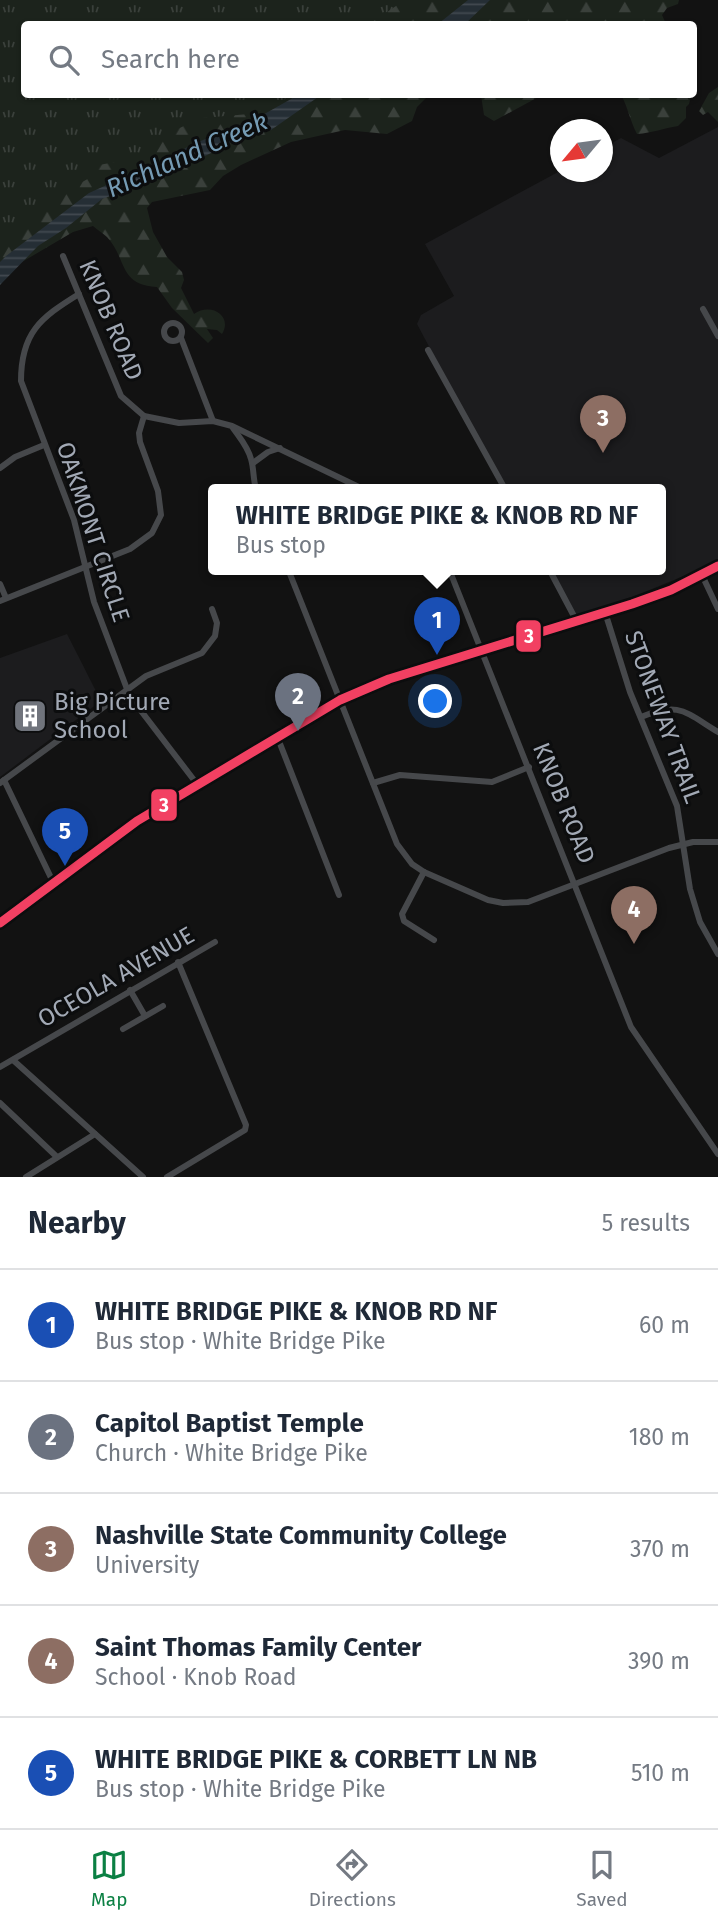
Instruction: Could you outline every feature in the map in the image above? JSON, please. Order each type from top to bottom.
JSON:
[{"type":"main road","points":[[0,923],[137,821],[340,700],[388,679],[671,590],[718,566]]},
{"type":"street","name":"KNOB ROAD","points":[[63,256],[121,396],[145,416],[179,424],[213,421],[232,426],[353,484]]},
{"type":"street","name":"OAKMONT CIRCLE","points":[[79,294],[49,312],[33,329],[21,360],[23,389],[74,520],[94,602],[127,690],[197,784]]},
{"type":"street","points":[[703,309],[718,336]]},
{"type":"street","points":[[181,338],[213,421]]},
{"type":"street","points":[[428,350],[502,484]]},
{"type":"street","points":[[0,584],[3,600],[143,542],[152,533],[161,515],[158,492],[140,442],[139,433],[145,416]]},
{"type":"street","points":[[232,426],[247,448],[253,463],[254,484]]},
{"type":"street","points":[[0,468],[15,457],[44,445]]},
{"type":"street","points":[[253,463],[268,452],[281,448]]},
{"type":"street","points":[[290,575],[397,844],[412,864],[424,872],[488,900],[503,903],[540,899],[669,848],[684,844],[718,842]]},
{"type":"street","name":"KNOB ROAD","points":[[451,575],[631,1027],[718,1154]]},
{"type":"street","points":[[552,575],[576,620]]},
{"type":"street","points":[[702,575],[718,609]]},
{"type":"street","points":[[54,884],[2,782],[156,670],[202,653],[215,636],[217,623],[212,609]]},
{"type":"street","name":"STONEWAY TRAIL","points":[[605,612],[629,692],[677,806],[690,889],[700,922],[718,954]]},
{"type":"street","points":[[641,717],[667,707],[678,709],[718,732]]},
{"type":"street","points":[[277,736],[340,895]]},
{"type":"street","points":[[373,783],[400,775],[492,782],[529,767]]},
{"type":"street","points":[[424,872],[402,914],[404,921],[434,940]]},
{"type":"street","name":"OCEOLA AVENUE","points":[[0,1067],[215,942]]},
{"type":"street","points":[[167,1177],[245,1130],[246,1125],[178,962]]},
{"type":"street","points":[[130,990],[145,1016]]},
{"type":"street","points":[[123,1029],[163,1006]]},
{"type":"street","points":[[13,1060],[143,1177]]},
{"type":"street","points":[[0,1102],[57,1157]]},
{"type":"street","points":[[26,1177],[95,1134]]},
{"type":"street","points":[[38,1169],[43,1177]]},
{"type":"shaded area","points":[[718,127],[718,562],[576,620],[551,575],[666,575],[666,484],[502,484],[417,324],[421,315],[454,296],[425,244],[550,176],[550,182],[613,182],[613,142],[621,138],[659,158]]},
{"type":"shaded area","points":[[67,634],[101,701],[0,777],[0,658]]},
{"type":"green space","points":[[0,0],[468,0],[442,21],[21,21],[21,98],[295,98],[0,267]]},
{"type":"green space","points":[[405,0],[679,0],[678,4],[667,8],[662,15],[665,21],[374,21]]},
{"type":"green space","points":[[718,87],[718,122],[708,112],[703,115],[699,111],[709,93]]},
{"type":"green space","points":[[286,98],[426,98],[417,107],[412,121],[387,134],[345,130],[291,142],[241,165],[223,176],[210,190],[152,202],[147,208],[153,232],[167,257],[182,272],[184,280],[181,288],[194,314],[213,310],[225,322],[222,334],[217,330],[207,329],[213,338],[208,343],[172,308],[157,287],[144,285],[129,276],[113,245],[93,226],[73,232],[22,262],[0,267],[0,240],[48,201],[93,176],[99,165],[126,160],[132,170],[145,169],[155,163],[157,145],[154,142],[157,138],[202,118],[249,114],[282,103]]},
{"type":"green space","points":[[482,98],[536,98],[494,121],[484,115]]},
{"type":"green space","points":[[622,98],[690,98],[686,107],[686,118],[678,126],[648,133],[637,134]]},
{"type":"water","points":[[468,0],[490,0],[468,21],[442,21]]},
{"type":"water","name":"Richland Creek","points":[[293,98],[317,98],[271,130],[233,142],[201,158],[191,159],[140,185],[102,199],[38,246],[0,285],[0,262],[89,193],[146,171],[191,145],[259,117]]},
{"type":"transit line","name":"3","points":[[0,923],[137,821],[340,700],[389,679],[632,604],[671,590],[718,566]]},
{"type":"place","name":"Nashville State Community College","points":[[603,453]]},
{"type":"place","name":"WHITE BRIDGE PIKE & KNOB RD NF","points":[[437,655]]},
{"type":"place","name":"Big Picture School","points":[[30,716]]},
{"type":"place","name":"Capitol Baptist Temple","points":[[298,731]]},
{"type":"place","name":"WHITE BRIDGE PIKE & CORBETT LN NB","points":[[65,866]]},
{"type":"place","name":"Saint Thomas Family Center","points":[[634,944]]}]
